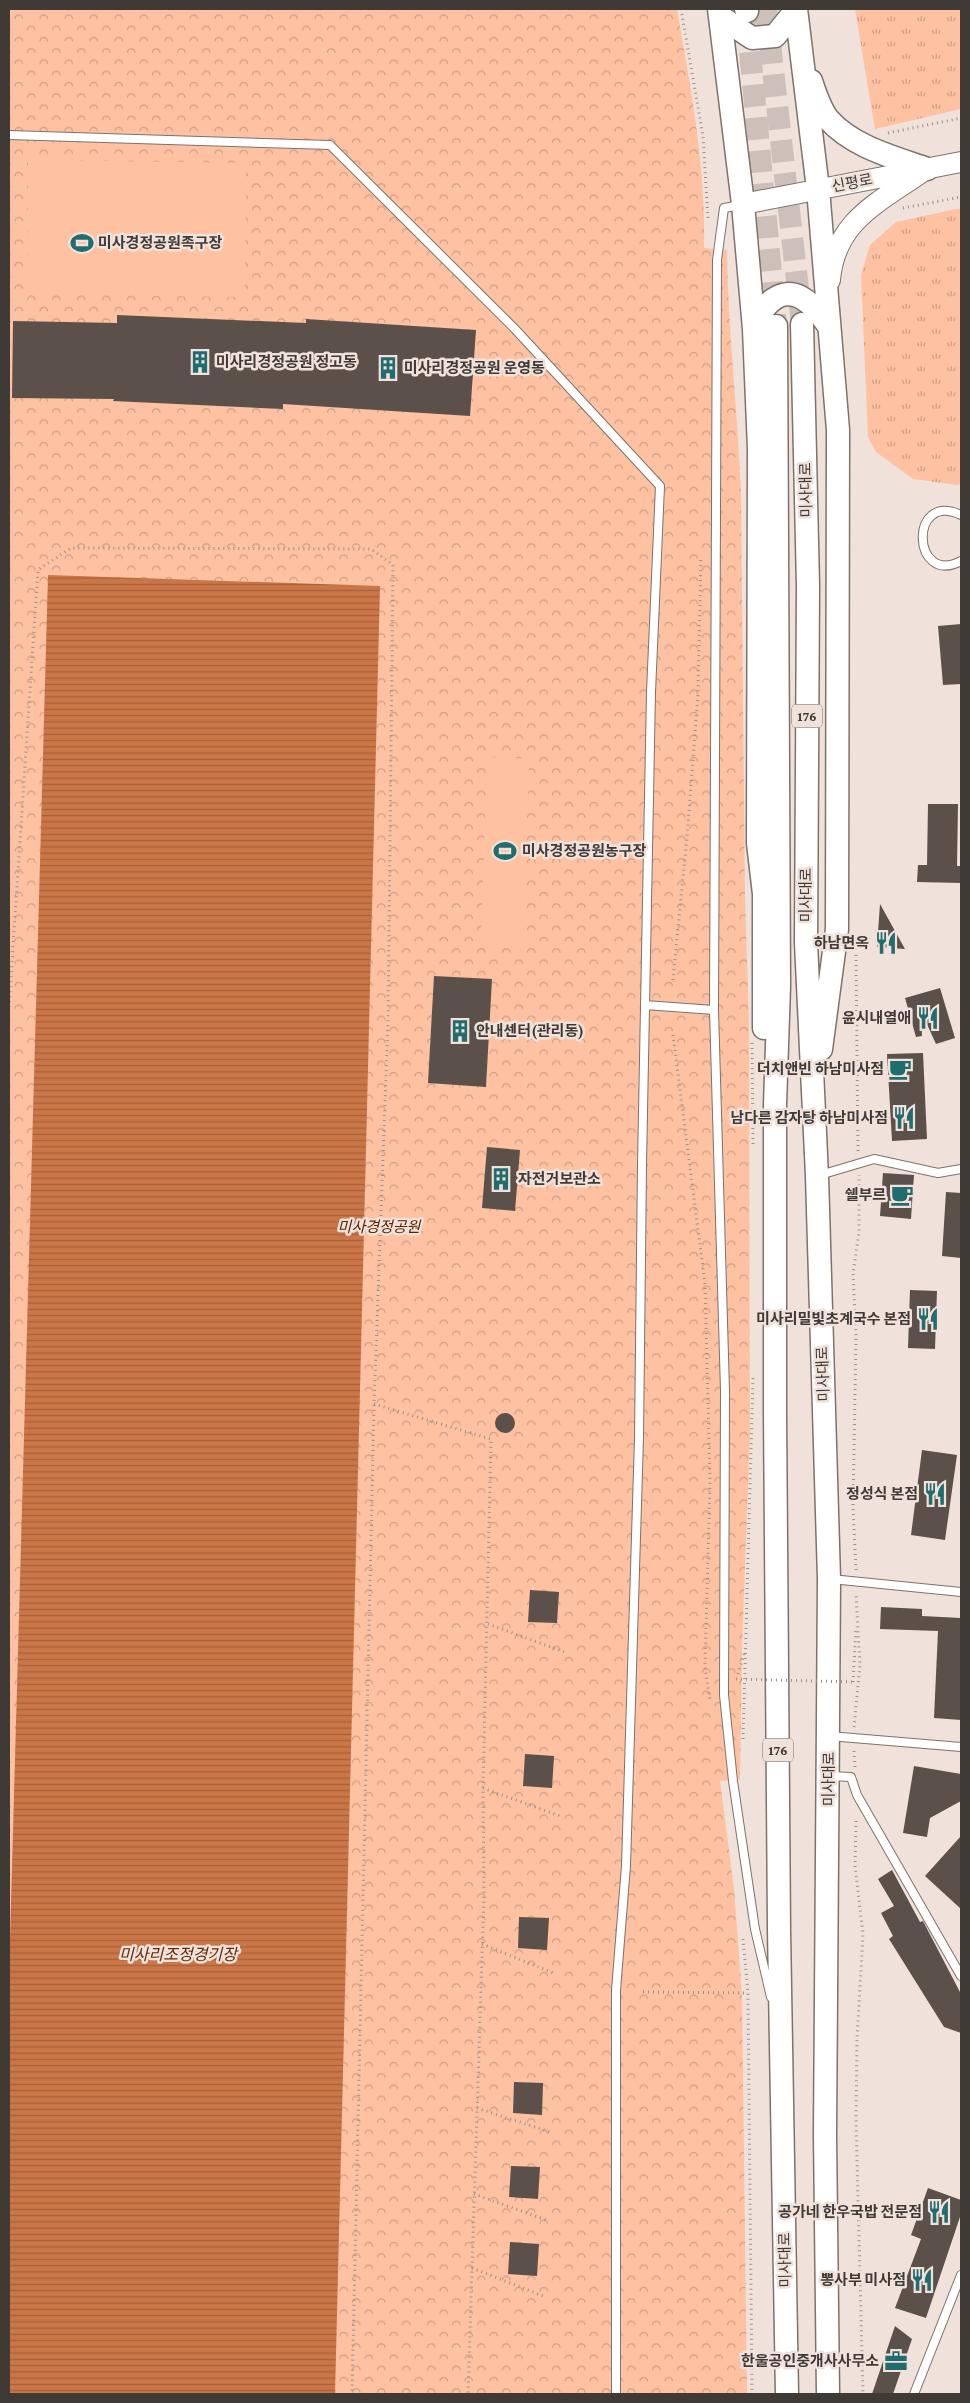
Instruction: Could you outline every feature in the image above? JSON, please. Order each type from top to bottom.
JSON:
[{"type":"main road","points":[[720,13],[752,38],[775,36],[796,9]]},
{"type":"main road","points":[[796,9],[800,55],[818,189],[838,430],[837,928],[814,1107]]},
{"type":"main road","points":[[720,13],[743,204],[754,329],[759,449],[758,844],[764,894],[762,1016],[775,1105]]},
{"type":"main road","points":[[800,55],[819,102],[832,122],[864,146],[927,169]]},
{"type":"main road","name":"신평로","points":[[743,204],[961,162]]},
{"type":"main road","points":[[828,321],[832,261],[846,231],[862,214],[927,169]]},
{"type":"main road","points":[[754,329],[766,306],[778,296],[798,295],[815,306],[828,321]]},
{"type":"main road","name":"미사대로","points":[[802,324],[808,586],[806,943],[814,1107],[829,1579],[825,2135],[828,2394]]},
{"type":"main road","name":"미사대로","points":[[776,326],[779,986],[775,1105],[775,1432],[781,2040],[787,2394]]},
{"type":"lane","points":[[9,134],[330,145],[514,328],[660,486],[651,692],[639,1438],[626,1866],[616,1990],[616,2394]]},
{"type":"lane","points":[[743,204],[724,208],[717,260],[714,1010],[725,1391],[724,1695],[731,1770],[755,1929],[781,2040]]},
{"type":"lane","points":[[961,515],[951,511],[934,514],[927,520],[921,537],[922,546],[933,560],[950,564],[961,560]]},
{"type":"lane","points":[[645,1005],[714,1010]]},
{"type":"lane","points":[[816,1176],[874,1159],[938,1173],[961,1169]]},
{"type":"lane","points":[[829,1579],[856,1580],[961,1592]]},
{"type":"lane","points":[[829,1736],[961,1747]]},
{"type":"lane","points":[[829,1776],[851,1777],[857,1795],[961,1976]]},
{"type":"lane","points":[[914,2394],[961,2275]]},
{"type":"path","points":[[681,9],[703,136],[708,220]]},
{"type":"path","points":[[881,135],[961,118]]},
{"type":"path","points":[[896,210],[961,197]]},
{"type":"path","points":[[673,980],[688,837],[698,695],[702,547]]},
{"type":"path","points":[[9,1007],[38,570],[71,548],[372,549],[393,565],[388,1021],[374,1404],[352,2394]]},
{"type":"path","points":[[745,1649],[736,1679],[853,1682],[856,1624],[853,1508],[856,1346],[853,1274],[859,1232],[856,952]]},
{"type":"path","points":[[673,1035],[705,1284],[710,1481],[705,1667],[711,1705]]},
{"type":"path","points":[[374,1404],[491,1439],[483,1788],[482,1944],[468,2394]]},
{"type":"path","points":[[488,1624],[567,1653]]},
{"type":"path","points":[[856,1624],[860,1637],[860,1665],[852,1738],[857,1795],[855,1866],[863,1934],[857,2040],[856,2119],[863,2394]]},
{"type":"path","points":[[483,1788],[560,1816]]},
{"type":"path","points":[[743,1937],[748,1993],[752,2394]]},
{"type":"path","points":[[482,1944],[556,1974]]},
{"type":"path","points":[[642,1992],[748,1993]]},
{"type":"path","points":[[477,2108],[550,2132]]},
{"type":"path","points":[[474,2194],[546,2220]]},
{"type":"path","points":[[472,2268],[543,2296]]},
{"type":"green space","name":"미사경정공원","points":[[9,9],[677,9],[700,158],[703,188],[704,248],[727,250],[741,495],[745,895],[749,1022],[750,1432],[742,1649],[740,1779],[720,1781],[734,1889],[742,1994],[747,2394],[9,2394]]},
{"type":"green space","points":[[855,9],[961,9],[961,109],[875,129]]},
{"type":"green space","points":[[28,160],[246,163],[245,297],[27,294]]},
{"type":"green space","points":[[961,208],[961,484],[957,485],[913,479],[876,452],[868,437],[861,275],[870,245],[896,222]]},
{"type":"green space","name":"미사경정공원농구장","points":[[487,757],[529,759],[523,944],[481,943]]},
{"type":"water","name":"미사리조정경기장","points":[[48,575],[380,586],[335,2394],[9,2394],[9,1975]]},
{"type":"building","points":[[117,315],[306,323],[306,319],[476,330],[470,416],[283,404],[283,409],[113,401],[114,399],[12,398],[13,321],[117,323]]},
{"type":"building","points":[[961,624],[961,684],[943,685],[938,626]]},
{"type":"building","points":[[928,804],[958,804],[957,866],[961,866],[961,883],[917,882],[918,865],[927,865]]},
{"type":"building","points":[[880,904],[905,949],[877,947]]},
{"type":"building","name":"안내센터(관리동)","points":[[434,976],[492,979],[486,1087],[428,1083]]},
{"type":"building","points":[[940,988],[955,1038],[936,1044],[921,1011],[922,1036],[916,1037],[905,998]]},
{"type":"building","points":[[923,1053],[927,1139],[892,1141],[887,1054]]},
{"type":"building","name":"자전거보관소","points":[[487,1147],[520,1150],[515,1211],[482,1208]]},
{"type":"building","points":[[883,1173],[914,1175],[911,1219],[880,1216]]},
{"type":"building","points":[[946,1192],[961,1193],[961,1258],[942,1256]]},
{"type":"building","points":[[910,1290],[937,1291],[935,1349],[908,1348]]},
{"type":"building","points":[[505,1413],[512,1416],[515,1423],[512,1430],[505,1433],[498,1430],[495,1423],[498,1416]]},
{"type":"building","points":[[922,1450],[957,1455],[945,1540],[911,1535]]},
{"type":"building","points":[[530,1590],[559,1592],[557,1623],[528,1622]]},
{"type":"building","points":[[881,1607],[922,1609],[922,1616],[961,1618],[961,1720],[934,1718],[938,1631],[880,1629]]},
{"type":"building","points":[[525,1754],[554,1756],[552,1788],[523,1786]]},
{"type":"building","points":[[914,1766],[961,1774],[961,1801],[930,1818],[927,1837],[903,1833]]},
{"type":"building","points":[[961,1836],[961,1909],[925,1876]]},
{"type":"building","points":[[892,1870],[920,1922],[923,1921],[961,1994],[961,2033],[944,2027],[889,1939],[893,1936],[881,1913],[894,1906],[878,1879]]},
{"type":"building","points":[[519,1917],[549,1918],[547,1950],[518,1948]]},
{"type":"building","points":[[514,2082],[543,2083],[542,2115],[513,2113]]},
{"type":"building","points":[[511,2166],[540,2167],[538,2199],[509,2197]]},
{"type":"building","points":[[928,2188],[961,2200],[961,2214],[926,2318],[895,2308],[921,2239],[911,2235]]},
{"type":"building","points":[[510,2242],[539,2244],[537,2276],[508,2274]]},
{"type":"building","points":[[895,2326],[912,2339],[893,2394],[872,2394]]},
{"type":"tunnel","points":[[766,9],[802,324]]},
{"type":"tunnel","points":[[747,19],[776,326]]},
{"type":"place","name":"미사경정공원족구장","points":[[82,243]]},
{"type":"place","name":"미사리경정공원 정고동","points":[[200,362]]},
{"type":"place","name":"미사리경정공원 운영동","points":[[388,368]]},
{"type":"place","name":"미사경정공원농구장","points":[[505,851]]},
{"type":"place","name":"하남면옥","points":[[886,943]]},
{"type":"place","name":"윤시내열애","points":[[928,1018]]},
{"type":"place","name":"안내센터(관리동)","points":[[460,1031]]},
{"type":"place","name":"더치앤빈 하남미사점","points":[[900,1069]]},
{"type":"place","name":"남다른 감자탕 하남미사점","points":[[904,1118]]},
{"type":"place","name":"자전거보관소","points":[[501,1179]]},
{"type":"place","name":"쉘부르","points":[[902,1195]]},
{"type":"place","name":"미사리밀빛초계국수 본점","points":[[928,1319]]},
{"type":"place","name":"정성식 본점","points":[[935,1494]]},
{"type":"place","name":"공가네 한우국밥 전문점","points":[[939,2212]]},
{"type":"place","name":"뽕사부 미사점","points":[[922,2280]]},
{"type":"place","name":"한울공인중개사사무소","points":[[896,2361]]}]
